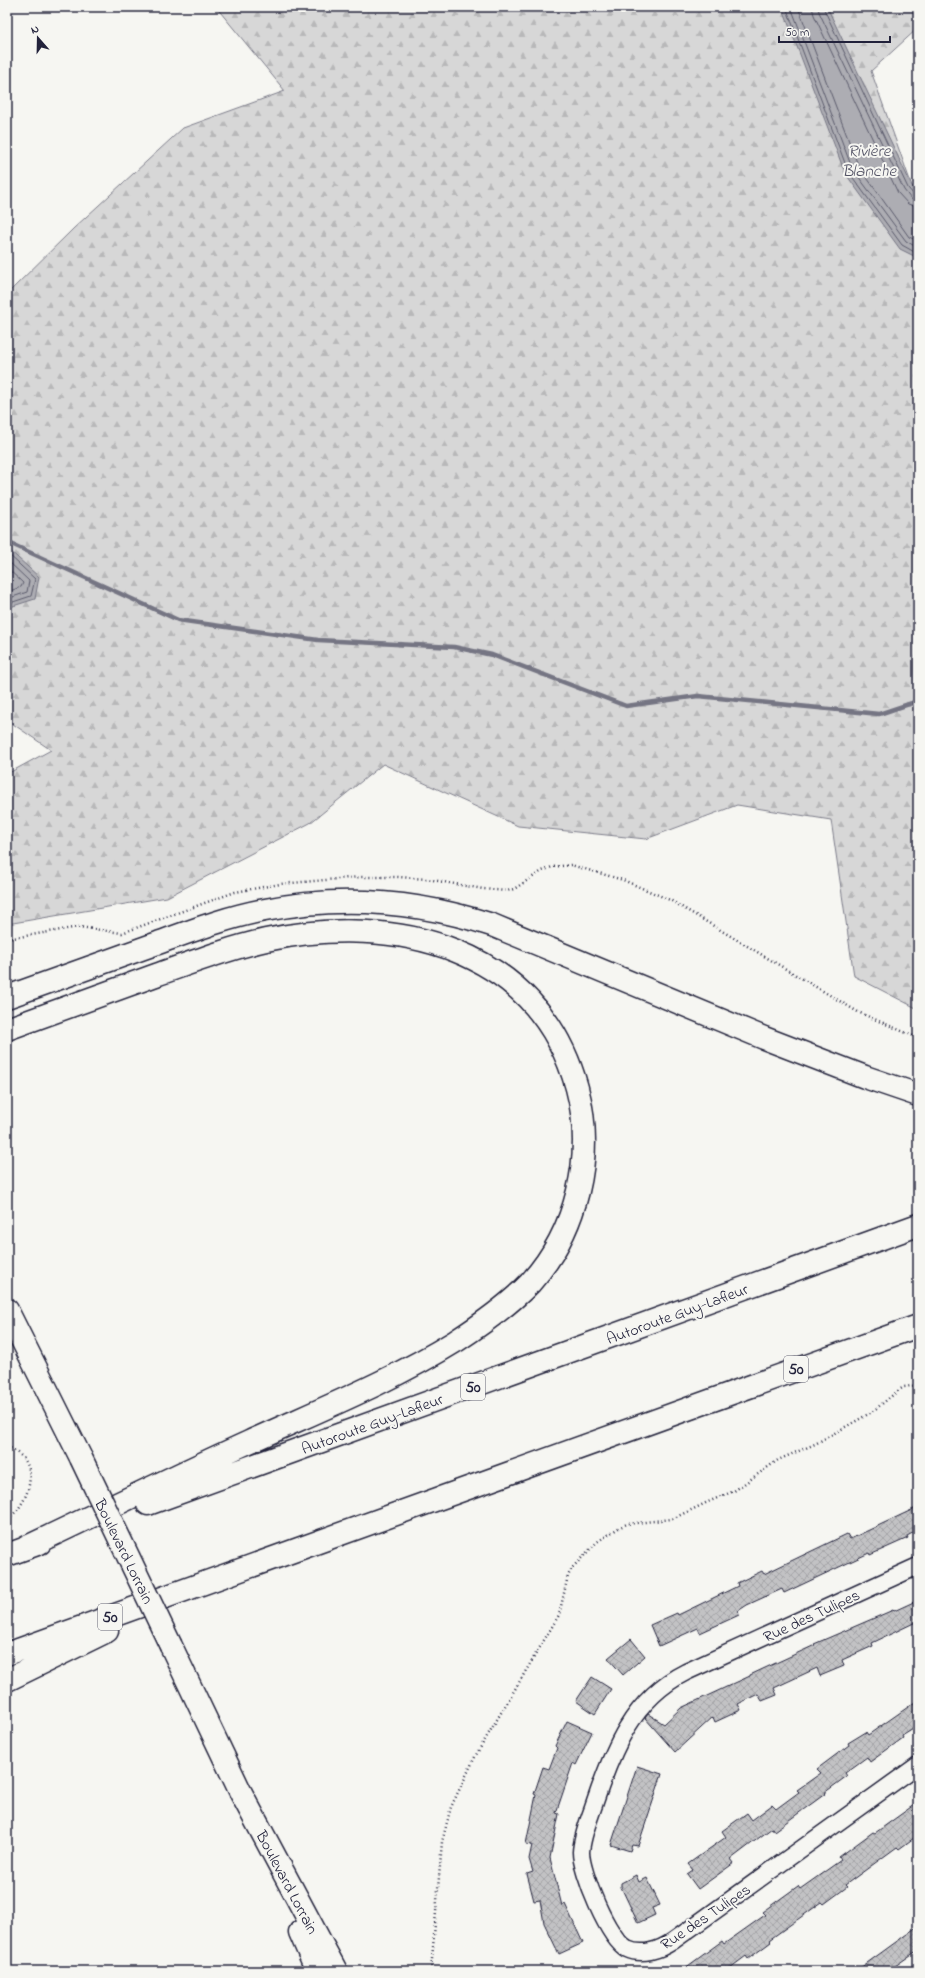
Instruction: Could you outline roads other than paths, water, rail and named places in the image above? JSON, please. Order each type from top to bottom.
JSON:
[{"type":"main road","points":[[7,997],[192,931],[253,912],[319,902],[356,901],[395,903],[446,912],[492,925],[764,1038],[864,1077],[918,1095]]},
{"type":"main road","points":[[7,1028],[214,954],[265,940],[333,932],[380,933],[410,937],[454,949],[480,961],[503,976],[533,1005],[553,1033],[569,1066],[580,1100],[584,1135],[583,1165],[578,1193],[570,1218],[558,1242],[533,1279],[513,1299],[490,1318],[429,1357],[373,1386],[250,1441],[27,1547]]},
{"type":"main road","name":"Autoroute Guy-Lafleur","points":[[7,1555],[918,1226]]},
{"type":"main road","name":"Boulevard Lorrain","points":[[7,1310],[81,1458],[241,1793],[317,1971]]},
{"type":"main road","name":"50","points":[[7,1654],[918,1326]]},
{"type":"main road","points":[[7,1680],[212,1580]]},
{"type":"main road","name":"Boulevard Lorrain","points":[[241,1793],[336,1971]]},
{"type":"street","name":"Rue des Tulipes","points":[[918,1566],[686,1672],[671,1680],[649,1698],[622,1737],[599,1789],[588,1820],[581,1851],[585,1873],[601,1912],[618,1941],[626,1949],[637,1952],[655,1950],[672,1941],[918,1765]]},
{"type":"water","name":"Rivière Blanche","points":[[782,7],[827,7],[912,186],[918,194],[918,258],[900,249],[845,173]]},
{"type":"water","points":[[7,548],[39,577],[35,599],[7,608]]},
{"type":"waterway","points":[[7,542],[178,620],[318,640],[454,647],[492,655],[626,706],[698,696],[879,714],[918,701]]}]
